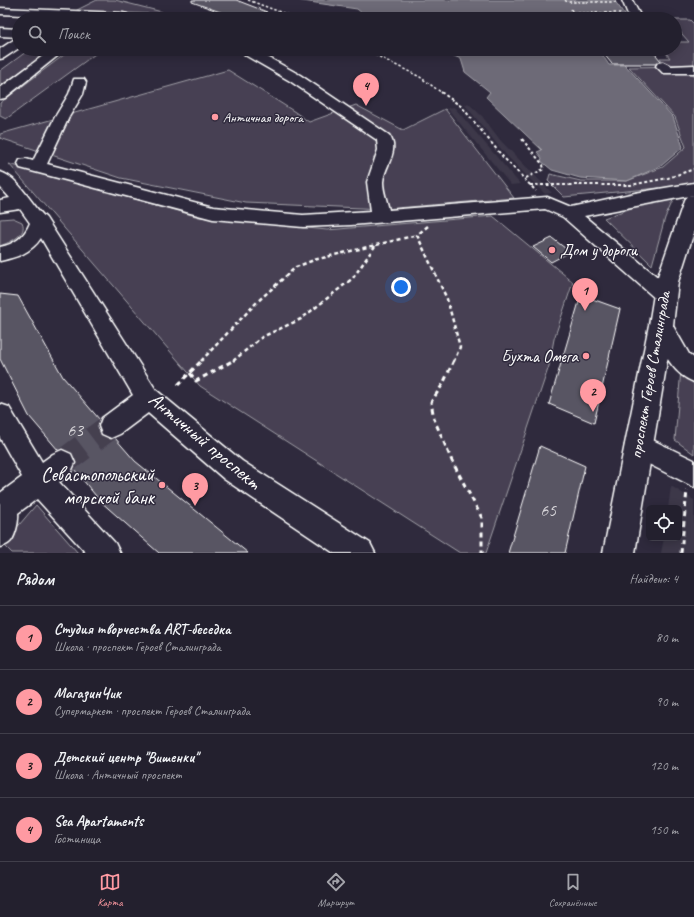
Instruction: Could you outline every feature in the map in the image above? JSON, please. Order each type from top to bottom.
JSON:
[{"type":"main road","name":"проспект Героев Сталинграда","points":[[619,553],[661,325],[665,295],[694,201]]},
{"type":"street","points":[[1,14],[21,0]]},
{"type":"street","points":[[627,0],[633,12]]},
{"type":"street","points":[[64,12],[80,3]]},
{"type":"street","points":[[1,14],[12,12]]},
{"type":"street","points":[[0,32],[12,33]]},
{"type":"street","points":[[0,55],[12,47]]},
{"type":"street","points":[[0,96],[51,56]]},
{"type":"street","points":[[256,56],[295,78],[384,138],[386,150],[375,182],[381,216]]},
{"type":"street","points":[[663,66],[668,70],[694,69]]},
{"type":"street","points":[[80,82],[76,94],[32,166],[213,213],[303,221],[445,212],[547,203],[569,213],[665,295]]},
{"type":"street","name":"Античный проспект","points":[[1,180],[25,203],[40,222],[148,398],[233,470],[360,553]]},
{"type":"street","points":[[569,213],[635,199],[694,189]]},
{"type":"street","points":[[0,206],[14,203],[25,203]]},
{"type":"street","points":[[20,249],[29,242],[40,222]]},
{"type":"street","points":[[0,254],[20,249],[37,249],[60,253]]},
{"type":"street","points":[[661,325],[681,361],[694,372]]},
{"type":"street","points":[[111,426],[148,398]]},
{"type":"street","points":[[0,415],[39,481],[105,553]]},
{"type":"street","points":[[638,445],[692,472]]},
{"type":"street","points":[[1,516],[39,481],[62,463]]},
{"type":"path","points":[[248,0],[280,12]]},
{"type":"path","points":[[565,0],[567,2],[616,2]]},
{"type":"path","points":[[377,56],[420,78],[462,107],[503,157],[547,203]]},
{"type":"path","points":[[522,139],[543,165],[544,169],[524,178]]},
{"type":"path","points":[[530,185],[631,185],[668,178],[694,169]]},
{"type":"path","points":[[178,385],[257,302],[296,267],[314,260],[417,235],[445,212]]},
{"type":"path","points":[[417,235],[447,299],[460,347],[444,384],[431,402],[434,419],[452,461],[482,518],[482,553]]},
{"type":"path","points":[[190,372],[196,381],[233,361],[262,337],[301,319],[353,278],[376,246]]},
{"type":"path","points":[[681,553],[692,472]]},
{"type":"shaded area","points":[[97,0],[115,0],[162,12],[103,12],[75,11]]},
{"type":"shaded area","points":[[296,0],[614,0],[623,12],[361,12],[357,9]]},
{"type":"shaded area","points":[[682,20],[690,20],[694,24],[694,65],[665,65],[660,58],[670,58],[668,56],[682,56],[682,42],[689,42],[682,34]]},
{"type":"shaded area","points":[[20,56],[42,56],[0,86],[0,71]]},
{"type":"shaded area","points":[[63,56],[92,56],[6,119],[0,116],[0,103]]},
{"type":"shaded area","points":[[454,56],[603,56],[609,65],[625,65],[673,117],[683,147],[661,166],[627,181],[580,178],[552,170],[541,161],[542,158],[537,152],[542,150],[486,97],[490,92],[465,72],[461,59]]},
{"type":"shaded area","points":[[694,66],[694,183],[690,185],[564,197],[548,181],[550,174],[581,181],[627,181],[663,167],[686,147],[675,117],[629,67]]},
{"type":"shaded area","points":[[228,70],[309,122],[356,105],[403,130],[445,109],[514,198],[385,209],[246,203],[121,178],[0,138],[0,134]]},
{"type":"shaded area","points":[[468,103],[482,116],[501,141],[552,193],[545,194],[506,155],[465,105]]},
{"type":"shaded area","points":[[454,107],[520,184],[511,185],[447,108]]},
{"type":"shaded area","points":[[9,164],[199,217],[327,230],[493,216],[573,282],[554,339],[549,366],[486,553],[460,553],[200,386]]},
{"type":"shaded area","points":[[675,196],[665,218],[652,265],[604,218],[648,202]]},
{"type":"shaded area","points":[[13,218],[22,222],[22,231],[17,237],[0,246],[0,219]]},
{"type":"shaded area","points":[[681,369],[694,379],[694,454],[675,440]]},
{"type":"shaded area","points":[[671,486],[694,500],[694,553],[661,553],[663,541],[682,541],[682,505],[668,505]]},
{"type":"shaded area","points":[[36,505],[78,553],[12,553],[3,544]]},
{"type":"building","points":[[192,0],[236,0],[267,12],[220,12],[192,2]]},
{"type":"building","points":[[605,56],[657,56],[661,61],[656,64],[612,64]]},
{"type":"building","name":"Дом у дороги","points":[[552,238],[570,252],[551,262],[533,247]]},
{"type":"building","points":[[0,294],[18,296],[63,377],[100,420],[98,427],[101,435],[110,439],[115,438],[135,461],[248,553],[159,553],[100,501],[74,469],[76,462],[72,453],[63,449],[58,450],[29,416],[0,359]]},
{"type":"building","name":"Бухта Омега","points":[[581,295],[620,309],[594,423],[549,404]]},
{"type":"building","points":[[540,446],[585,466],[565,553],[508,553]]},
{"type":"tunnel","points":[[62,463],[111,426]]},
{"type":"place","name":"Sea Apartaments","points":[[366,106]]},
{"type":"place","name":"Античная дорога","points":[[215,117]]},
{"type":"place","name":"Дом у дороги","points":[[552,250]]},
{"type":"place","name":"Студия творчества ART-беседка","points":[[585,311]]},
{"type":"place","name":"Бухта Омега","points":[[586,356]]},
{"type":"place","name":"МагазинЧик","points":[[593,412]]},
{"type":"place","name":"Севастопольский морской банк","points":[[162,485]]},
{"type":"place","name":"Детский центр \"Вишенки\"","points":[[195,506]]}]
